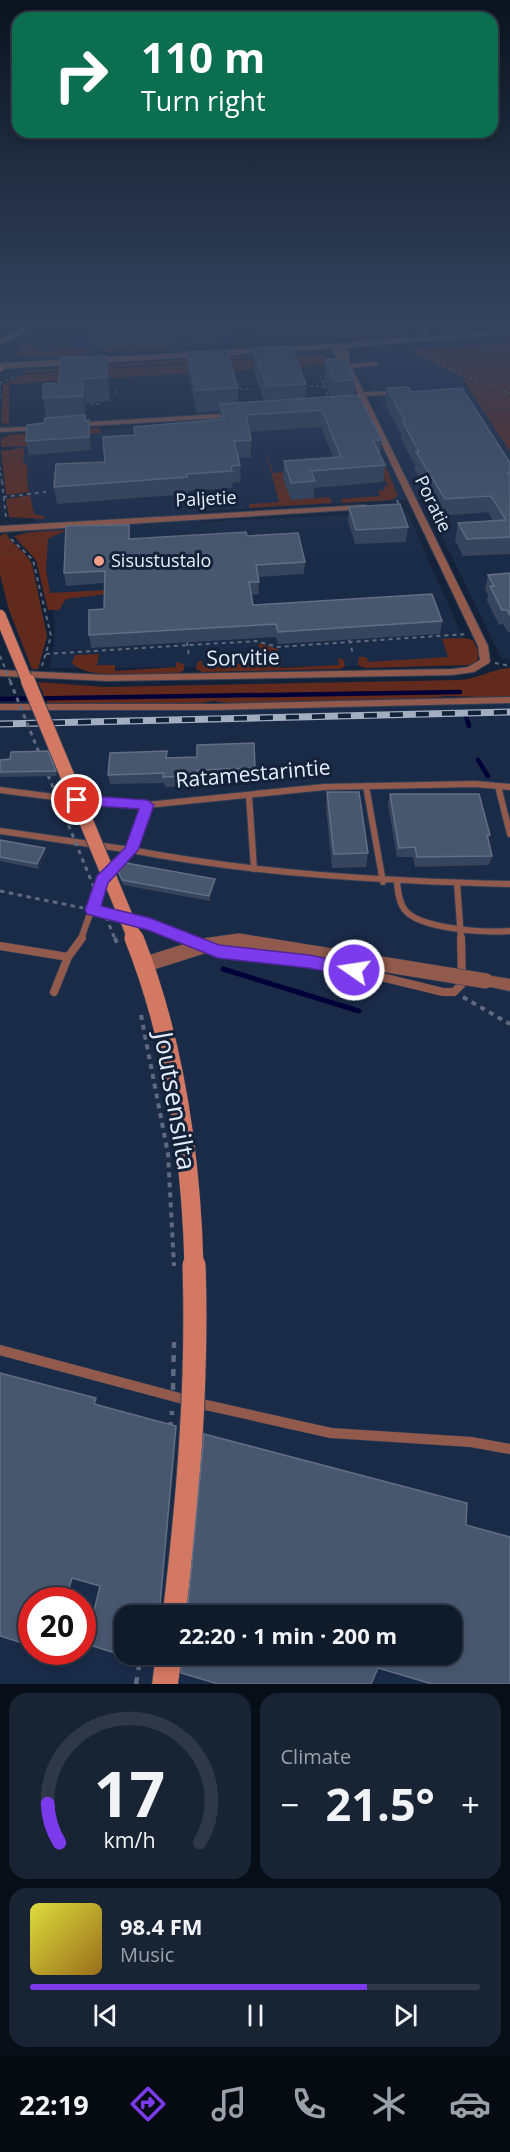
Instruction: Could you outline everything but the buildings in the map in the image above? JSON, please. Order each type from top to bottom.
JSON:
[{"type":"main road","name":"Joutsensilta","points":[[0,615],[144,965],[172,1066],[184,1137],[195,1240],[198,1308],[195,1410],[186,1521],[175,1605]]},
{"type":"main road","points":[[165,1684],[168,1665]]},
{"type":"street","points":[[356,407],[367,406]]},
{"type":"street","name":"Poratie","points":[[367,406],[408,507],[477,634],[486,655],[485,661]]},
{"type":"street","points":[[65,426],[243,414]]},
{"type":"street","points":[[0,430],[54,427]]},
{"type":"street","name":"Paljetie","points":[[4,526],[369,507]]},
{"type":"street","name":"Sorvitie","points":[[0,673],[40,673],[108,678],[452,672],[470,670],[485,661]]},
{"type":"street","points":[[144,965],[200,946],[221,941],[239,941],[510,985]]},
{"type":"lane","points":[[0,707],[221,708],[422,704],[463,699],[510,700]]},
{"type":"lane","name":"Ratamestarintie","points":[[0,790],[100,803],[147,805],[324,788],[475,784],[510,787]]},
{"type":"lane","points":[[366,786],[383,882]]},
{"type":"lane","points":[[498,786],[507,809],[510,830]]},
{"type":"lane","points":[[249,796],[254,868]]},
{"type":"lane","points":[[54,992],[68,957],[85,933],[102,880],[131,850],[147,805]]},
{"type":"lane","points":[[0,831],[131,850],[184,861],[383,882],[510,884]]},
{"type":"lane","points":[[397,883],[398,895],[407,914],[415,919],[476,932],[510,931]]},
{"type":"lane","points":[[93,910],[150,924],[218,952],[309,961],[443,992],[454,992],[462,984],[463,961],[456,883]]},
{"type":"lane","points":[[0,946],[68,957]]},
{"type":"lane","points":[[0,1350],[305,1429],[381,1438],[446,1440],[510,1449]]},
{"type":"path","points":[[76,404],[99,404]]},
{"type":"path","points":[[0,467],[4,526]]},
{"type":"path","points":[[3,497],[46,492]]},
{"type":"path","points":[[397,500],[408,507]]},
{"type":"path","points":[[0,512],[4,511]]},
{"type":"path","points":[[10,535],[33,560],[51,636],[40,673]]},
{"type":"path","points":[[46,654],[256,640],[277,647],[477,634]]},
{"type":"path","points":[[349,641],[352,654]]},
{"type":"path","points":[[188,644],[189,657]]},
{"type":"path","points":[[0,656],[119,948]]},
{"type":"path","points":[[0,891],[93,910]]},
{"type":"path","points":[[454,992],[510,1024]]},
{"type":"path","points":[[139,1006],[168,1154],[174,1275]]},
{"type":"path","points":[[172,1397],[174,1331]]},
{"type":"path","points":[[170,1430],[172,1408]]},
{"type":"path","points":[[136,1684],[139,1665]]},
{"type":"shaded area","points":[[2,404],[9,404],[9,425],[1,422]]},
{"type":"shaded area","points":[[378,404],[479,404],[510,452],[510,659],[502,659],[423,499],[198,511],[201,522],[407,512],[473,660],[362,666],[50,668],[55,633],[53,608],[38,531],[9,436],[381,411]]},
{"type":"shaded area","points":[[479,404],[510,404],[510,452]]},
{"type":"shaded area","points":[[100,428],[101,433],[30,438],[29,446],[1,447],[1,439],[9,435]]},
{"type":"shaded area","points":[[24,448],[22,458],[28,468],[29,492],[6,495],[1,451]]},
{"type":"shaded area","points":[[265,449],[273,473],[385,465],[398,496],[391,500],[342,503],[341,499],[380,496],[378,491],[385,490],[384,486],[388,486],[384,478],[284,478],[291,500],[329,497],[333,503],[250,508],[249,504],[279,502]]},
{"type":"shaded area","points":[[30,495],[34,514],[44,516],[44,519],[9,517],[6,499]]},
{"type":"shaded area","points":[[67,530],[48,539],[46,570],[50,593],[107,590],[106,594],[66,599],[59,610],[48,610],[36,560],[14,536],[31,532]]},
{"type":"shaded area","points":[[6,533],[32,564],[47,636],[38,669],[32,669],[9,610],[0,574],[0,536]]},
{"type":"shaded area","points":[[442,639],[473,640],[479,654],[477,661],[470,665],[365,668],[358,665],[359,657],[366,657],[368,662],[448,657]]},
{"type":"shaded area","points":[[258,643],[278,649],[281,668],[339,665],[338,658],[344,660],[345,666],[341,669],[202,672],[196,669],[197,663],[201,660],[203,666],[262,662],[263,658]]},
{"type":"shaded area","points":[[99,654],[97,665],[115,665],[115,671],[176,667],[176,662],[184,664],[184,670],[179,673],[106,674],[80,669],[72,663],[75,655]]},
{"type":"shaded area","points":[[510,668],[510,698],[447,696],[408,701],[242,705],[214,701],[189,705],[49,706],[38,682],[105,687],[460,680]]},
{"type":"shaded area","points":[[510,697],[510,1684],[0,1684],[0,707]]},
{"type":"waterway","points":[[0,699],[460,692]]},
{"type":"waterway","points":[[466,716],[469,726]]},
{"type":"waterway","points":[[478,760],[488,776]]},
{"type":"waterway","points":[[223,969],[359,1011]]},
{"type":"railway","points":[[0,724],[510,712]]},
{"type":"place","name":"Sisustustalo","points":[[99,561]]},
{"type":"route","points":[[77,800],[147,805],[131,850],[102,880],[93,910],[150,924],[218,952],[309,961],[354,970]]}]
